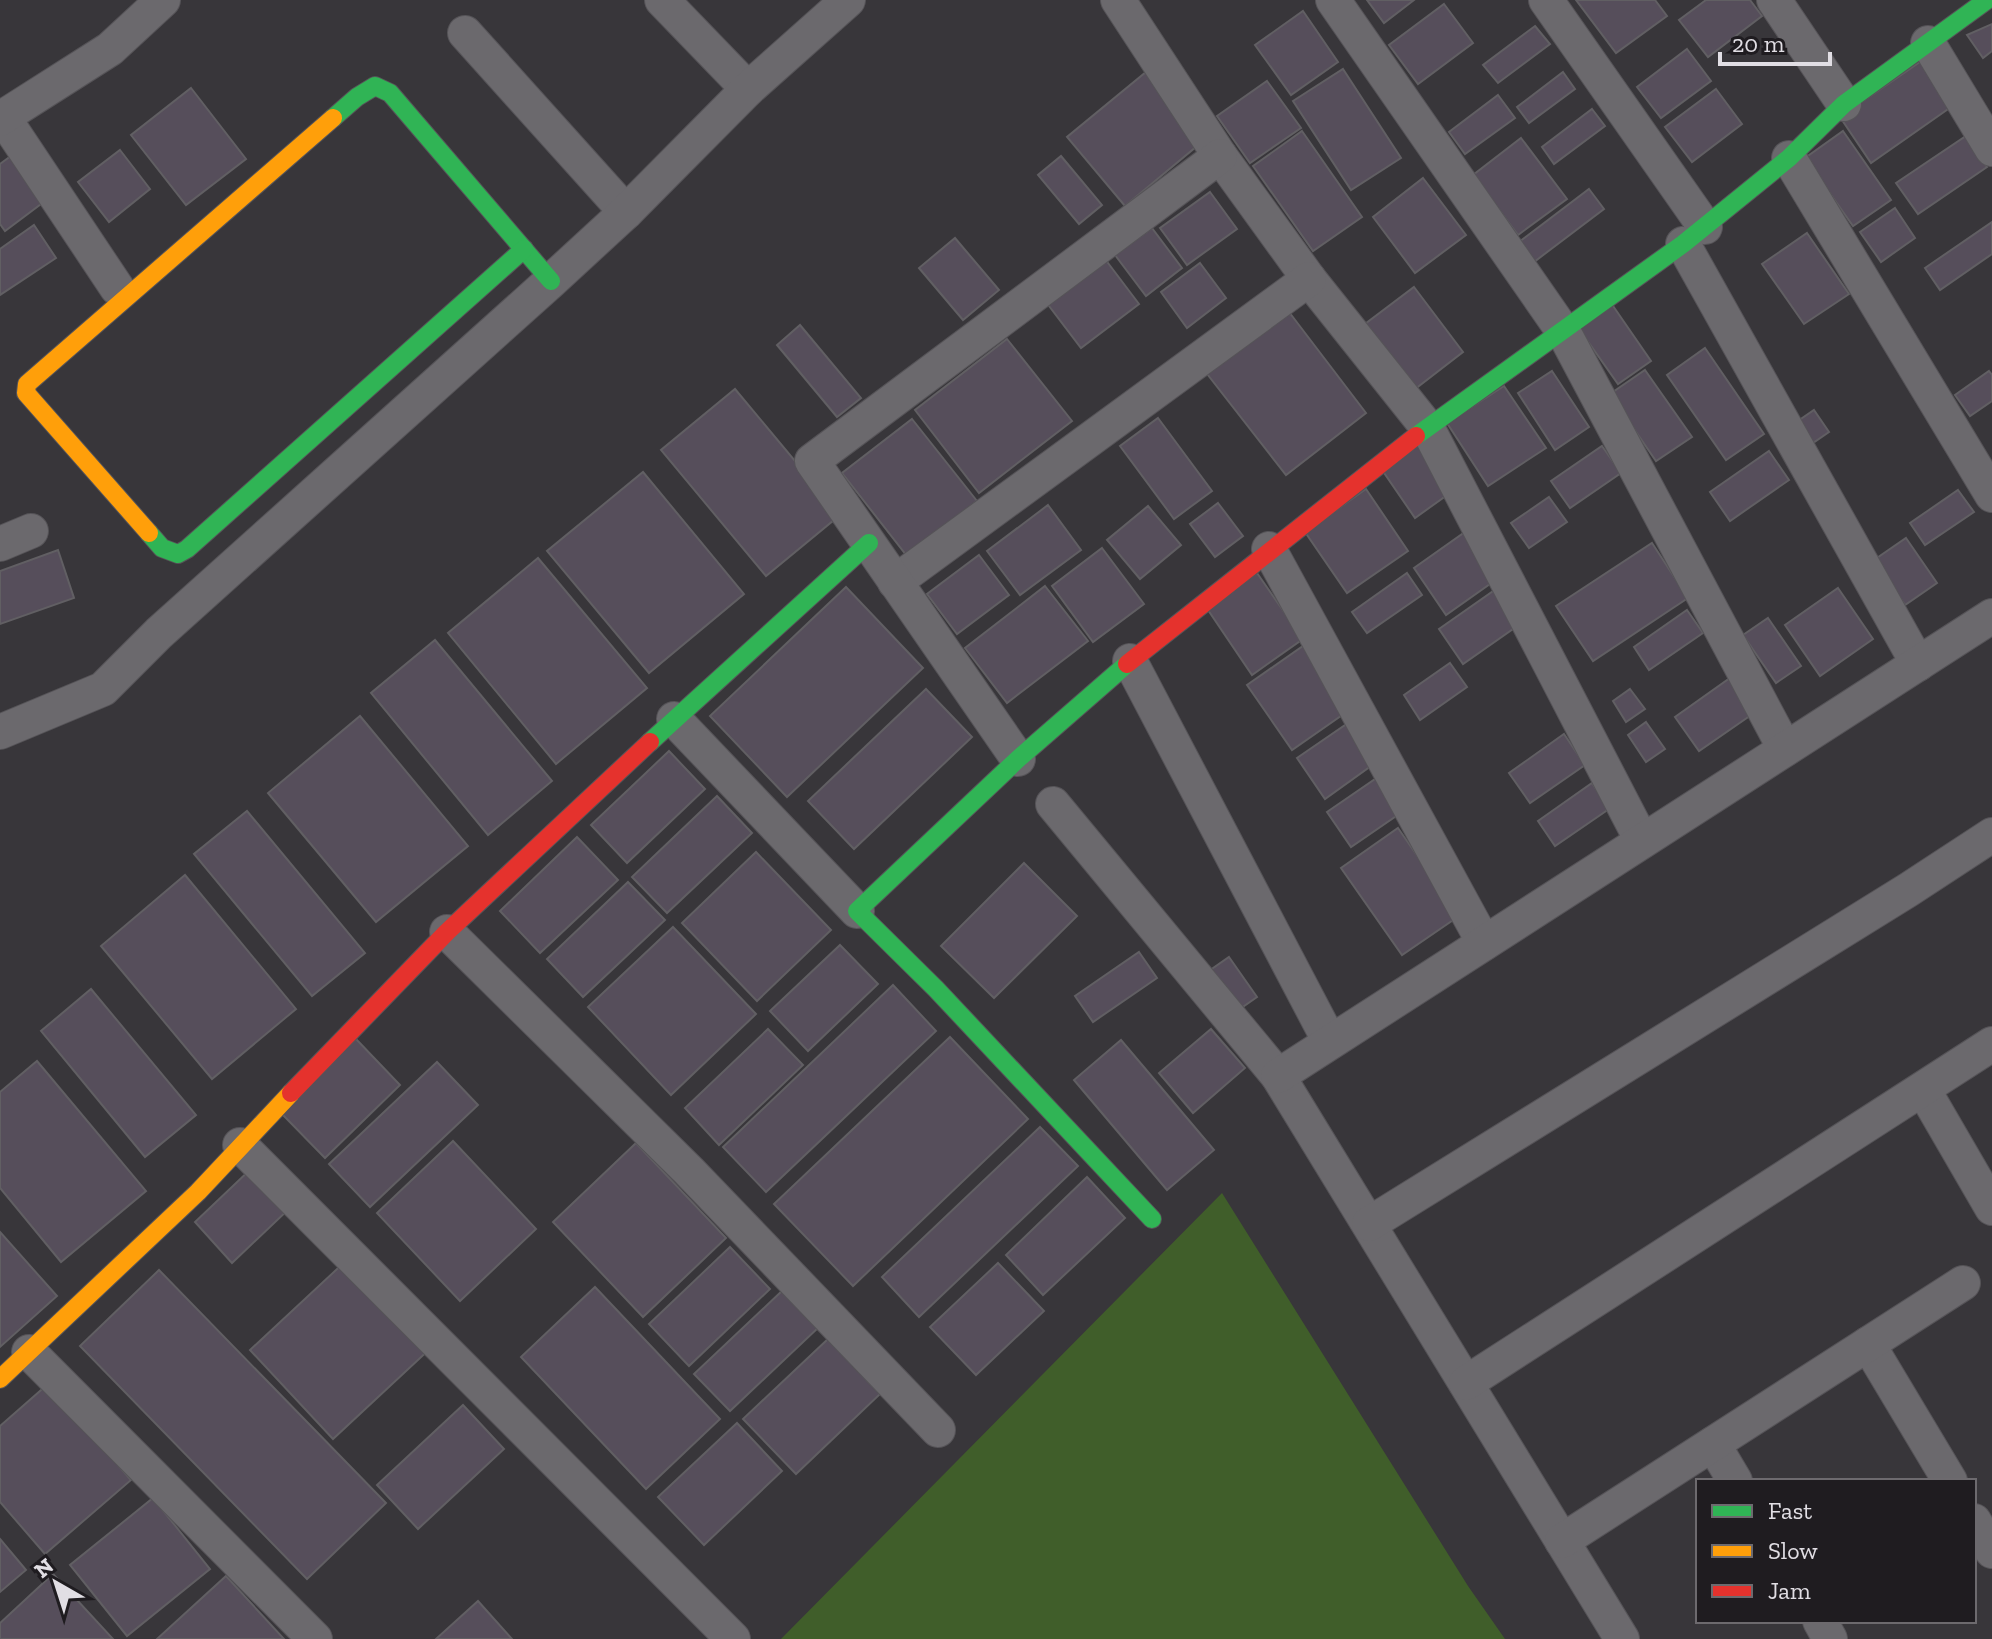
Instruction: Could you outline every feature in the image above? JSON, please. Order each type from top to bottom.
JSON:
[{"type":"street","points":[[117,288],[2,118],[110,49],[163,0]]},
{"type":"street","points":[[662,0],[748,89]]},
{"type":"street","points":[[0,732],[103,689],[159,633],[626,212],[748,89],[848,0]]},
{"type":"street","points":[[1118,0],[1220,156],[1309,279],[1427,427],[1642,841]]},
{"type":"street","points":[[1333,0],[1563,331],[1785,749]]},
{"type":"street","points":[[1546,0],[1694,236],[1918,664]]},
{"type":"street","points":[[1774,0],[1844,104]]},
{"type":"street","points":[[857,911],[1018,759],[1130,661],[1427,427],[1694,236],[1789,158],[1844,104],[1987,0]]},
{"type":"street","points":[[465,33],[626,212]]},
{"type":"street","points":[[1928,43],[1992,149]]},
{"type":"street","points":[[524,249],[178,554],[162,548],[26,393],[27,384],[357,97],[375,86],[390,93],[524,249],[551,281]]},
{"type":"street","points":[[1018,759],[812,461],[1220,156]]},
{"type":"street","points":[[1789,158],[1992,495]]},
{"type":"street","points":[[895,582],[1309,279]]},
{"type":"street","points":[[0,1379],[198,1192],[447,932],[674,719],[869,543]]},
{"type":"street","points":[[1269,549],[1484,943]]},
{"type":"street","points":[[1278,1076],[1992,616]]},
{"type":"street","points":[[1130,661],[1330,1042]]},
{"type":"street","points":[[674,719],[936,989],[1152,1219]]},
{"type":"street","points":[[1053,804],[1278,1076],[1622,1639]]},
{"type":"street","points":[[1369,1224],[1992,835]]},
{"type":"street","points":[[447,932],[689,1171],[938,1430]]},
{"type":"street","points":[[1466,1383],[1992,1044]]},
{"type":"street","points":[[1923,1089],[1992,1208]]},
{"type":"street","points":[[240,1145],[733,1639]]},
{"type":"street","points":[[1562,1541],[1963,1283]]},
{"type":"street","points":[[1868,1344],[1949,1479]]},
{"type":"street","points":[[29,1352],[315,1639]]},
{"type":"street","points":[[1713,1444],[1734,1479]]},
{"type":"street","points":[[1976,1524],[1992,1551]]},
{"type":"green space","points":[[1222,1193],[1468,1586],[1505,1639],[781,1639]]},
{"type":"building","points":[[1367,0],[1414,0],[1384,23]]},
{"type":"building","points":[[1576,0],[1655,0],[1667,16],[1616,53]]},
{"type":"building","points":[[1706,0],[1750,0],[1762,16],[1708,57],[1679,20]]},
{"type":"building","points":[[1444,4],[1473,43],[1418,84],[1389,45]]},
{"type":"building","points":[[1303,11],[1338,62],[1291,95],[1255,45]]},
{"type":"building","points":[[1992,24],[1992,51],[1983,58],[1967,35]]},
{"type":"building","points":[[1535,26],[1550,44],[1498,83],[1483,65]]},
{"type":"building","points":[[1687,49],[1711,81],[1661,118],[1637,87]]},
{"type":"building","points":[[1920,62],[1951,107],[1871,163],[1840,117]]},
{"type":"building","points":[[1343,69],[1401,158],[1351,190],[1293,101]]},
{"type":"building","points":[[1146,72],[1203,141],[1125,206],[1067,137]]},
{"type":"building","points":[[1563,72],[1575,89],[1529,123],[1517,107]]},
{"type":"building","points":[[1267,81],[1301,128],[1250,163],[1217,116]]},
{"type":"building","points":[[191,88],[246,159],[186,205],[131,135]]},
{"type":"building","points":[[1716,89],[1742,124],[1692,162],[1665,127]]},
{"type":"building","points":[[1498,95],[1515,118],[1465,154],[1449,132]]},
{"type":"building","points":[[1592,109],[1605,126],[1554,164],[1542,147]]},
{"type":"building","points":[[1302,131],[1362,217],[1313,251],[1253,166]]},
{"type":"building","points":[[1843,131],[1891,200],[1853,226],[1805,158]]},
{"type":"building","points":[[1966,136],[1987,167],[1918,214],[1896,183]]},
{"type":"building","points":[[1521,138],[1567,199],[1518,235],[1473,175]]},
{"type":"building","points":[[120,150],[150,189],[109,222],[78,182]]},
{"type":"building","points":[[11,156],[45,201],[5,231],[0,224],[0,164]]},
{"type":"building","points":[[1061,156],[1102,205],[1079,224],[1038,175]]},
{"type":"building","points":[[1423,178],[1466,235],[1415,273],[1373,217]]},
{"type":"building","points":[[1589,189],[1604,209],[1534,262],[1519,242]]},
{"type":"building","points":[[1210,192],[1237,229],[1187,265],[1160,228]]},
{"type":"building","points":[[1895,208],[1915,238],[1881,262],[1860,232]]},
{"type":"building","points":[[1992,222],[1992,254],[1940,290],[1925,268]]},
{"type":"building","points":[[34,225],[56,258],[0,295],[0,249]]},
{"type":"building","points":[[1152,228],[1182,268],[1146,296],[1115,255]]},
{"type":"building","points":[[1807,233],[1849,294],[1804,324],[1762,264]]},
{"type":"building","points":[[955,238],[999,290],[963,320],[919,268]]},
{"type":"building","points":[[1105,259],[1139,304],[1081,348],[1046,302]]},
{"type":"building","points":[[1200,263],[1226,298],[1187,328],[1161,292]]},
{"type":"building","points":[[1414,287],[1463,352],[1406,396],[1357,330]]},
{"type":"building","points":[[1611,303],[1651,361],[1618,384],[1577,326]]},
{"type":"building","points":[[1286,308],[1366,413],[1286,475],[1204,370]]},
{"type":"building","points":[[800,325],[861,398],[837,417],[777,345]]},
{"type":"building","points":[[1007,339],[1072,421],[979,493],[915,410]]},
{"type":"building","points":[[1705,348],[1764,434],[1726,460],[1667,375]]},
{"type":"building","points":[[1645,370],[1692,437],[1656,461],[1610,394]]},
{"type":"building","points":[[1552,371],[1589,427],[1555,450],[1518,393]]},
{"type":"building","points":[[1989,371],[1992,375],[1992,401],[1970,416],[1955,395]]},
{"type":"building","points":[[1504,386],[1546,448],[1488,486],[1447,423]]},
{"type":"building","points":[[735,389],[840,515],[766,576],[661,450]]},
{"type":"building","points":[[1814,410],[1829,432],[1810,445],[1795,423]]},
{"type":"building","points":[[1158,418],[1212,491],[1174,519],[1120,446]]},
{"type":"building","points":[[912,419],[977,501],[907,556],[842,473]]},
{"type":"building","points":[[1416,443],[1450,493],[1415,518],[1380,467]]},
{"type":"building","points":[[1602,446],[1621,473],[1570,508],[1551,481]]},
{"type":"building","points":[[1769,451],[1789,480],[1730,521],[1710,492]]},
{"type":"building","points":[[643,472],[744,594],[649,673],[547,551]]},
{"type":"building","points":[[1366,489],[1408,551],[1347,593],[1305,532]]},
{"type":"building","points":[[1958,490],[1974,512],[1925,545],[1910,523]]},
{"type":"building","points":[[1549,497],[1567,522],[1529,548],[1511,523]]},
{"type":"building","points":[[1218,503],[1243,536],[1215,557],[1190,524]]},
{"type":"building","points":[[1048,505],[1081,550],[1020,595],[987,551]]},
{"type":"building","points":[[1148,506],[1181,545],[1140,579],[1107,540]]},
{"type":"building","points":[[1465,532],[1497,579],[1446,615],[1414,568]]},
{"type":"building","points":[[1906,538],[1937,583],[1905,605],[1874,560]]},
{"type":"building","points":[[1652,543],[1688,598],[1593,661],[1556,606]]},
{"type":"building","points":[[1102,548],[1144,604],[1093,642],[1052,586]]},
{"type":"building","points":[[58,550],[74,598],[0,624],[0,571]]},
{"type":"building","points":[[979,555],[1009,595],[957,634],[927,594]]},
{"type":"building","points":[[538,558],[647,688],[556,764],[448,633]]},
{"type":"building","points":[[1257,573],[1303,639],[1252,675],[1206,607]]},
{"type":"building","points":[[1407,573],[1422,595],[1367,633],[1352,612]]},
{"type":"building","points":[[1045,586],[1088,641],[1007,703],[965,648]]},
{"type":"building","points":[[846,587],[923,668],[787,797],[710,716]]},
{"type":"building","points":[[1499,587],[1523,622],[1463,664],[1439,629]]},
{"type":"building","points":[[1838,588],[1873,639],[1820,676],[1785,625]]},
{"type":"building","points":[[1687,610],[1703,633],[1649,670],[1634,647]]},
{"type":"building","points":[[1768,618],[1801,666],[1776,683],[1743,635]]},
{"type":"building","points":[[435,640],[552,781],[488,835],[371,693]]},
{"type":"building","points":[[1303,646],[1348,711],[1292,750],[1247,685]]},
{"type":"building","points":[[1450,663],[1467,687],[1420,720],[1404,695]]},
{"type":"building","points":[[1730,678],[1754,713],[1699,751],[1675,717]]},
{"type":"building","points":[[926,689],[972,737],[854,849],[808,801]]},
{"type":"building","points":[[1630,689],[1645,709],[1626,722],[1613,701]]},
{"type":"building","points":[[360,716],[468,846],[376,922],[268,793]]},
{"type":"building","points":[[1351,721],[1378,761],[1325,799],[1297,758]]},
{"type":"building","points":[[1646,722],[1665,749],[1646,762],[1628,735]]},
{"type":"building","points":[[1564,734],[1585,765],[1530,803],[1509,773]]},
{"type":"building","points":[[669,751],[705,789],[627,863],[591,825]]},
{"type":"building","points":[[1381,775],[1405,810],[1351,847],[1327,812]]},
{"type":"building","points":[[1592,783],[1609,809],[1555,846],[1538,821]]},
{"type":"building","points":[[717,796],[752,833],[667,913],[632,877]]},
{"type":"building","points":[[247,811],[365,953],[312,996],[194,854]]},
{"type":"building","points":[[1398,828],[1459,916],[1402,955],[1341,868]]},
{"type":"building","points":[[577,837],[618,880],[540,953],[500,911]]},
{"type":"building","points":[[756,852],[831,930],[757,1001],[682,923]]},
{"type":"building","points":[[1024,863],[1077,916],[994,998],[941,946]]},
{"type":"building","points":[[185,875],[296,1009],[212,1079],[101,946]]},
{"type":"building","points":[[628,882],[665,920],[583,997],[547,959]]},
{"type":"building","points":[[673,927],[756,1014],[671,1095],[588,1007]]},
{"type":"building","points":[[840,945],[878,984],[808,1051],[770,1011]]},
{"type":"building","points":[[1139,952],[1157,978],[1093,1022],[1075,996]]},
{"type":"building","points":[[1229,957],[1257,997],[1234,1013],[1206,973]]},
{"type":"building","points":[[893,985],[936,1031],[766,1192],[723,1147]]},
{"type":"building","points":[[91,989],[196,1115],[145,1157],[41,1031]]},
{"type":"building","points":[[768,1029],[803,1065],[719,1145],[685,1108]]},
{"type":"building","points":[[1211,1029],[1245,1068],[1193,1113],[1159,1073]]},
{"type":"building","points":[[950,1037],[1028,1119],[853,1286],[774,1204]]},
{"type":"building","points":[[356,1039],[400,1085],[325,1158],[281,1113]]},
{"type":"building","points":[[1121,1040],[1214,1150],[1167,1190],[1074,1080]]},
{"type":"building","points":[[37,1061],[146,1191],[61,1262],[0,1188],[0,1092]]},
{"type":"building","points":[[437,1062],[478,1105],[370,1207],[329,1164]]},
{"type":"building","points":[[1040,1127],[1078,1166],[919,1317],[882,1277]]},
{"type":"building","points":[[453,1141],[536,1229],[460,1301],[377,1213]]},
{"type":"building","points":[[636,1143],[726,1238],[643,1317],[553,1222]]},
{"type":"building","points":[[254,1166],[291,1207],[232,1263],[195,1222]]},
{"type":"building","points":[[1087,1177],[1125,1218],[1043,1295],[1006,1255]]},
{"type":"building","points":[[0,1232],[57,1296],[0,1347]]},
{"type":"building","points":[[730,1247],[770,1289],[689,1366],[649,1324]]},
{"type":"building","points":[[350,1257],[433,1346],[333,1439],[250,1350]]},
{"type":"building","points":[[998,1263],[1044,1311],[976,1375],[930,1327]]},
{"type":"building","points":[[159,1270],[386,1503],[307,1579],[80,1346]]},
{"type":"building","points":[[595,1287],[720,1419],[646,1489],[521,1357]]},
{"type":"building","points":[[783,1290],[819,1327],[730,1411],[694,1374]]},
{"type":"building","points":[[828,1339],[880,1394],[796,1474],[743,1419]]},
{"type":"building","points":[[48,1384],[131,1480],[45,1554],[0,1502],[0,1426]]},
{"type":"building","points":[[463,1405],[504,1449],[418,1529],[377,1485]]},
{"type":"building","points":[[737,1423],[782,1471],[704,1545],[658,1497]]},
{"type":"building","points":[[153,1498],[210,1569],[127,1636],[70,1565]]},
{"type":"building","points":[[0,1539],[26,1570],[0,1592]]},
{"type":"building","points":[[53,1574],[113,1639],[0,1639],[0,1623]]},
{"type":"building","points":[[226,1576],[284,1639],[157,1639]]},
{"type":"building","points":[[478,1601],[512,1639],[436,1639]]},
{"type":"traffic: fast","points":[[1416,436],[1683,244],[1789,158],[1844,104],[1987,0]]},
{"type":"traffic: fast","points":[[333,118],[375,86],[390,93],[551,281]]},
{"type":"traffic: fast","points":[[149,533],[162,548],[178,554],[187,549],[524,249]]},
{"type":"traffic: fast","points":[[650,742],[869,543]]},
{"type":"traffic: fast","points":[[1127,664],[1018,759],[857,911],[936,989],[1152,1219]]},
{"type":"traffic: slow","points":[[149,533],[26,393],[27,384],[333,118]]},
{"type":"traffic: slow","points":[[0,1379],[198,1192],[291,1093]]},
{"type":"traffic: jam","points":[[1127,664],[1416,436]]},
{"type":"traffic: jam","points":[[291,1093],[447,932],[650,742]]}]
